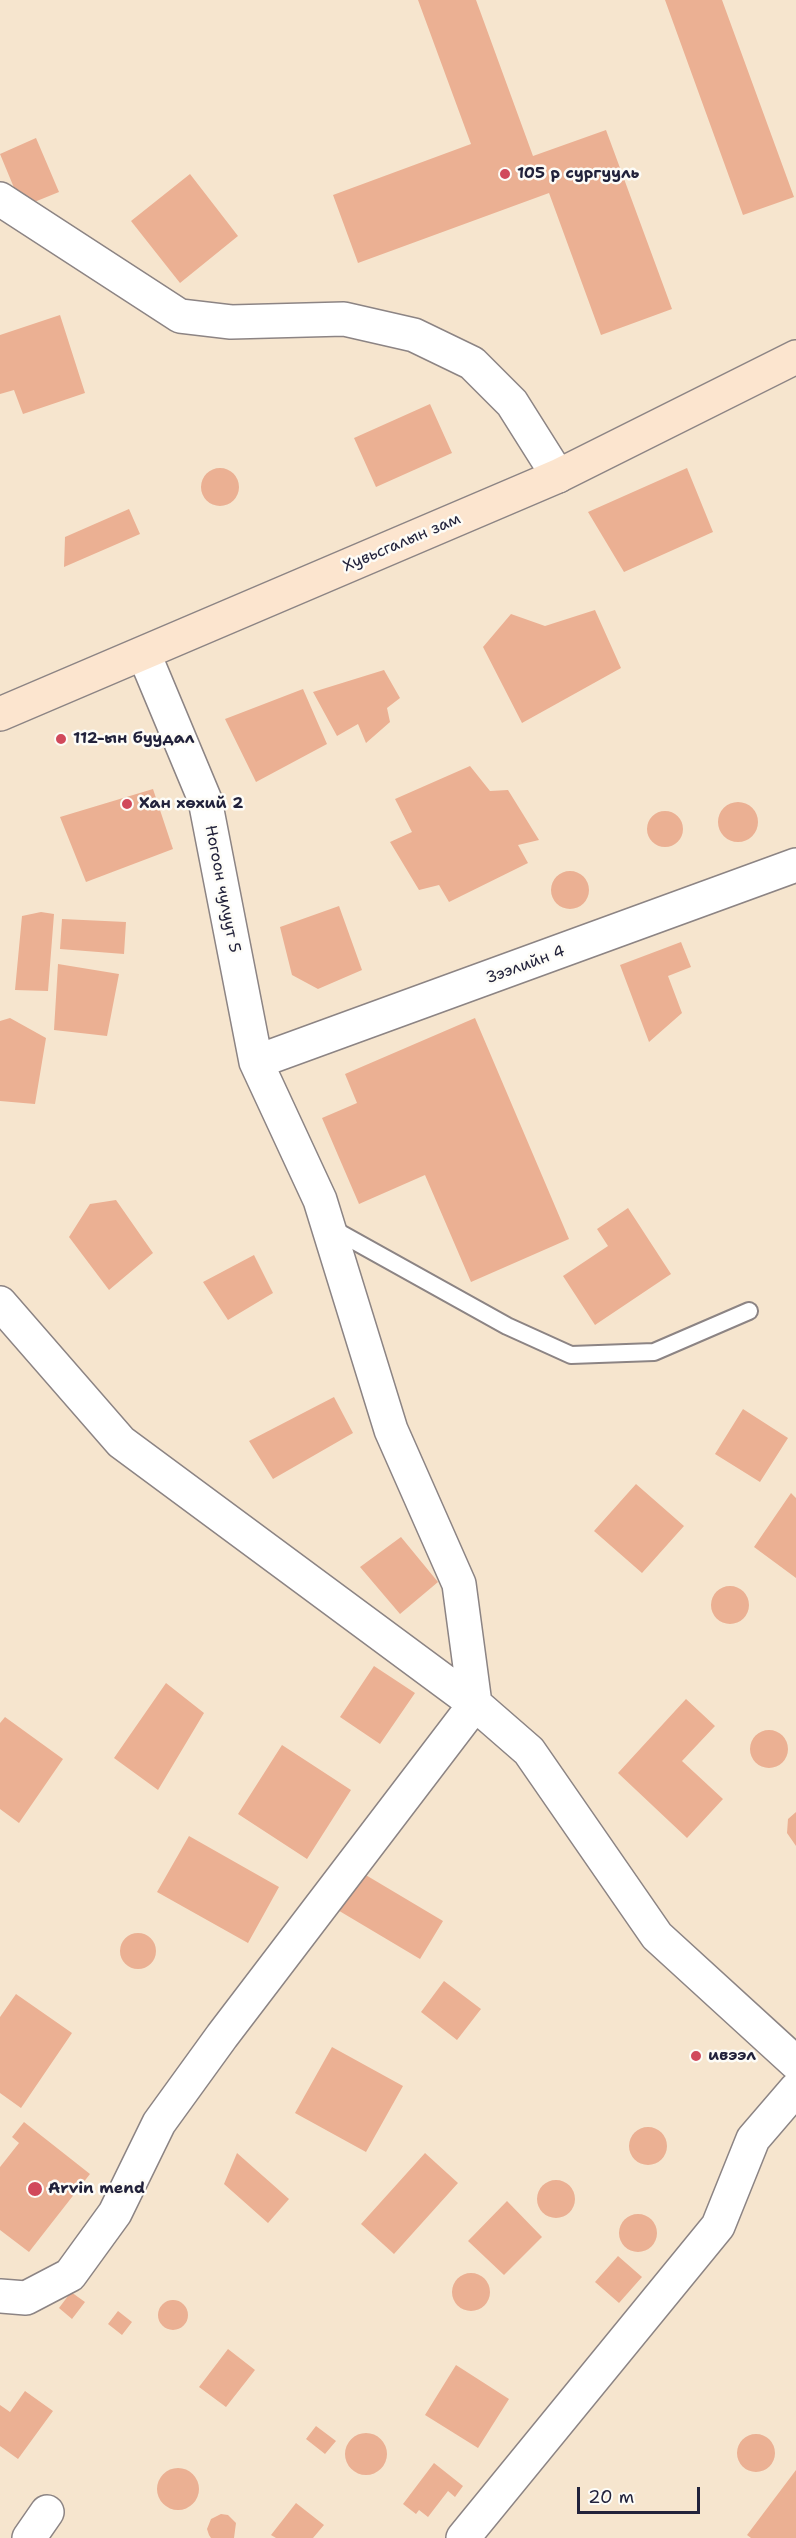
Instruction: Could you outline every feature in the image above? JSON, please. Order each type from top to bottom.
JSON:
[{"type":"main road","name":"Хувьсгалын зам","points":[[0,714],[558,476],[796,357]]},
{"type":"street","points":[[0,199],[180,315],[231,322],[344,319],[414,335],[472,363],[512,403],[558,476]]},
{"type":"street","name":"Ногоон чулуут 5","points":[[144,654],[205,800],[256,1062],[320,1200],[391,1430],[459,1584],[475,1704]]},
{"type":"street","name":"Зээлийн 4","points":[[256,1062],[796,865]]},
{"type":"street","points":[[0,1303],[121,1442],[475,1704],[528,1751],[657,1936],[796,2063]]},
{"type":"street","points":[[0,2296],[26,2298],[70,2275],[115,2213],[159,2123],[222,2036],[475,1704]]},
{"type":"street","points":[[463,2538],[718,2226],[753,2139],[796,2089]]},
{"type":"lane","points":[[328,1226],[507,1326],[571,1355],[654,1352],[748,1311]]},
{"type":"building","name":"105 р сургууль","points":[[418,0],[476,0],[533,156],[606,130],[672,309],[601,335],[549,193],[358,263],[333,195],[471,144]]},
{"type":"building","points":[[665,0],[722,0],[794,197],[743,215]]},
{"type":"building","points":[[36,138],[59,192],[22,207],[0,154]]},
{"type":"building","points":[[190,174],[238,236],[180,283],[131,221]]},
{"type":"building","points":[[60,315],[85,393],[23,414],[14,390],[0,394],[0,335]]},
{"type":"building","points":[[430,404],[452,453],[376,487],[354,438]]},
{"type":"building","points":[[220,468],[234,473],[239,487],[234,501],[220,506],[206,501],[201,487],[206,473]]},
{"type":"building","points":[[687,468],[713,532],[624,572],[588,512]]},
{"type":"building","points":[[129,509],[140,534],[64,567],[65,537]]},
{"type":"building","points":[[595,610],[621,668],[522,723],[483,647],[511,614],[545,626]]},
{"type":"building","points":[[384,670],[400,698],[387,708],[390,722],[366,743],[358,724],[337,736],[313,692]]},
{"type":"building","points":[[303,689],[327,744],[256,782],[225,719]]},
{"type":"building","points":[[470,766],[490,791],[508,790],[539,840],[518,845],[528,863],[449,902],[439,885],[419,890],[390,842],[412,832],[395,799]]},
{"type":"building","points":[[153,789],[173,849],[86,882],[60,817]]},
{"type":"building","points":[[738,802],[752,808],[758,822],[752,836],[738,842],[724,836],[718,822],[724,808]]},
{"type":"building","points":[[665,811],[678,816],[683,829],[678,842],[665,847],[652,842],[647,829],[652,816]]},
{"type":"building","points":[[570,871],[583,877],[589,890],[583,903],[570,909],[557,903],[551,890],[557,877]]},
{"type":"building","points":[[339,906],[362,970],[318,989],[292,975],[280,927]]},
{"type":"building","points":[[41,912],[54,914],[48,991],[15,990],[22,916]]},
{"type":"building","points":[[62,919],[126,922],[124,954],[60,949]]},
{"type":"building","points":[[681,942],[691,967],[668,976],[682,1013],[649,1042],[620,965]]},
{"type":"building","points":[[58,964],[119,974],[107,1036],[54,1030]]},
{"type":"building","points":[[10,1018],[46,1038],[35,1104],[0,1101],[0,1021]]},
{"type":"building","points":[[475,1018],[569,1239],[471,1282],[425,1175],[359,1204],[322,1118],[357,1103],[345,1074]]},
{"type":"building","points":[[116,1200],[153,1253],[109,1290],[69,1237],[90,1204]]},
{"type":"building","points":[[628,1208],[671,1274],[595,1325],[563,1276],[608,1246],[597,1229]]},
{"type":"building","points":[[254,1255],[273,1293],[228,1320],[203,1282]]},
{"type":"building","points":[[334,1397],[353,1433],[273,1479],[249,1441]]},
{"type":"building","points":[[743,1409],[788,1438],[760,1482],[715,1454]]},
{"type":"building","points":[[636,1484],[684,1526],[642,1573],[594,1531]]},
{"type":"building","points":[[791,1493],[796,1498],[796,1578],[754,1547]]},
{"type":"building","points":[[401,1537],[438,1582],[400,1614],[360,1567]]},
{"type":"building","points":[[730,1586],[744,1591],[749,1605],[744,1619],[730,1624],[716,1619],[711,1605],[716,1591]]},
{"type":"building","points":[[374,1666],[415,1693],[380,1744],[340,1717]]},
{"type":"building","points":[[166,1683],[204,1713],[158,1790],[114,1758]]},
{"type":"building","points":[[686,1699],[715,1726],[682,1761],[723,1799],[687,1838],[618,1773]]},
{"type":"building","points":[[5,1717],[63,1759],[19,1823],[0,1809],[0,1723]]},
{"type":"building","points":[[769,1730],[783,1735],[788,1749],[783,1763],[769,1768],[755,1763],[750,1749],[755,1735]]},
{"type":"building","points":[[282,1745],[351,1790],[307,1859],[238,1814]]},
{"type":"building","points":[[796,1812],[796,1846],[787,1833],[788,1819]]},
{"type":"building","points":[[189,1836],[279,1887],[248,1943],[157,1892]]},
{"type":"building","points":[[359,1871],[443,1921],[420,1959],[336,1909]]},
{"type":"building","points":[[138,1933],[151,1938],[156,1951],[151,1964],[138,1969],[125,1964],[120,1951],[125,1938]]},
{"type":"building","points":[[444,1981],[481,2009],[457,2040],[421,2012]]},
{"type":"building","points":[[16,1994],[72,2033],[21,2108],[0,2093],[0,2017]]},
{"type":"building","points":[[332,2047],[403,2086],[366,2152],[295,2113]]},
{"type":"building","points":[[24,2122],[90,2174],[29,2252],[0,2230],[0,2167],[19,2143],[12,2137]]},
{"type":"building","points":[[648,2127],[662,2132],[667,2146],[662,2160],[648,2165],[634,2160],[629,2146],[634,2132]]},
{"type":"building","points":[[237,2153],[289,2199],[268,2223],[224,2184]]},
{"type":"building","points":[[425,2153],[458,2183],[394,2254],[361,2224]]},
{"type":"building","points":[[556,2180],[570,2185],[575,2199],[570,2213],[556,2218],[542,2213],[537,2199],[542,2185]]},
{"type":"building","points":[[507,2201],[542,2237],[504,2275],[468,2241]]},
{"type":"building","points":[[638,2214],[652,2219],[657,2233],[652,2247],[638,2252],[624,2247],[619,2233],[624,2219]]},
{"type":"building","points":[[618,2256],[642,2277],[619,2303],[595,2282]]},
{"type":"building","points":[[471,2273],[485,2278],[490,2292],[485,2306],[471,2311],[457,2306],[452,2292],[457,2278]]},
{"type":"building","points":[[71,2292],[85,2302],[72,2319],[59,2308]]},
{"type":"building","points":[[173,2300],[184,2304],[188,2315],[184,2326],[173,2330],[162,2326],[158,2315],[162,2304]]},
{"type":"building","points":[[118,2311],[132,2322],[122,2335],[108,2324]]},
{"type":"building","points":[[228,2349],[255,2370],[226,2407],[199,2387]]},
{"type":"building","points":[[456,2365],[509,2399],[478,2448],[425,2415]]},
{"type":"building","points":[[25,2391],[53,2411],[18,2459],[0,2446],[0,2405],[10,2412]]},
{"type":"building","points":[[316,2426],[336,2441],[325,2454],[306,2439]]},
{"type":"building","points":[[366,2433],[374,2434],[381,2439],[386,2446],[386,2462],[381,2469],[374,2474],[366,2475],[358,2474],[351,2469],[346,2462],[345,2454],[346,2446],[351,2439],[358,2434]]},
{"type":"building","points":[[756,2434],[770,2439],[775,2453],[770,2467],[756,2472],[742,2467],[737,2453],[742,2439]]},
{"type":"building","points":[[434,2463],[463,2486],[455,2497],[448,2491],[428,2517],[419,2510],[416,2514],[403,2504]]},
{"type":"building","points":[[178,2468],[186,2469],[193,2474],[198,2481],[198,2497],[193,2504],[186,2509],[178,2510],[170,2509],[163,2504],[158,2497],[157,2489],[158,2481],[163,2474],[170,2469]]},
{"type":"building","points":[[796,2470],[796,2538],[751,2538],[747,2535]]},
{"type":"building","points":[[296,2503],[324,2525],[313,2538],[276,2538],[271,2535]]},
{"type":"building","points":[[221,2514],[228,2515],[236,2523],[234,2538],[211,2538],[209,2535],[207,2529],[211,2519]]},
{"type":"place","name":"105 р сургууль","points":[[505,174]]},
{"type":"place","name":"112-ын буудал","points":[[61,739]]},
{"type":"place","name":"Хан хөхий 2","points":[[127,804]]},
{"type":"place","name":"ивээл","points":[[696,2056]]},
{"type":"place","name":"Arvin mend","points":[[35,2189]]}]
